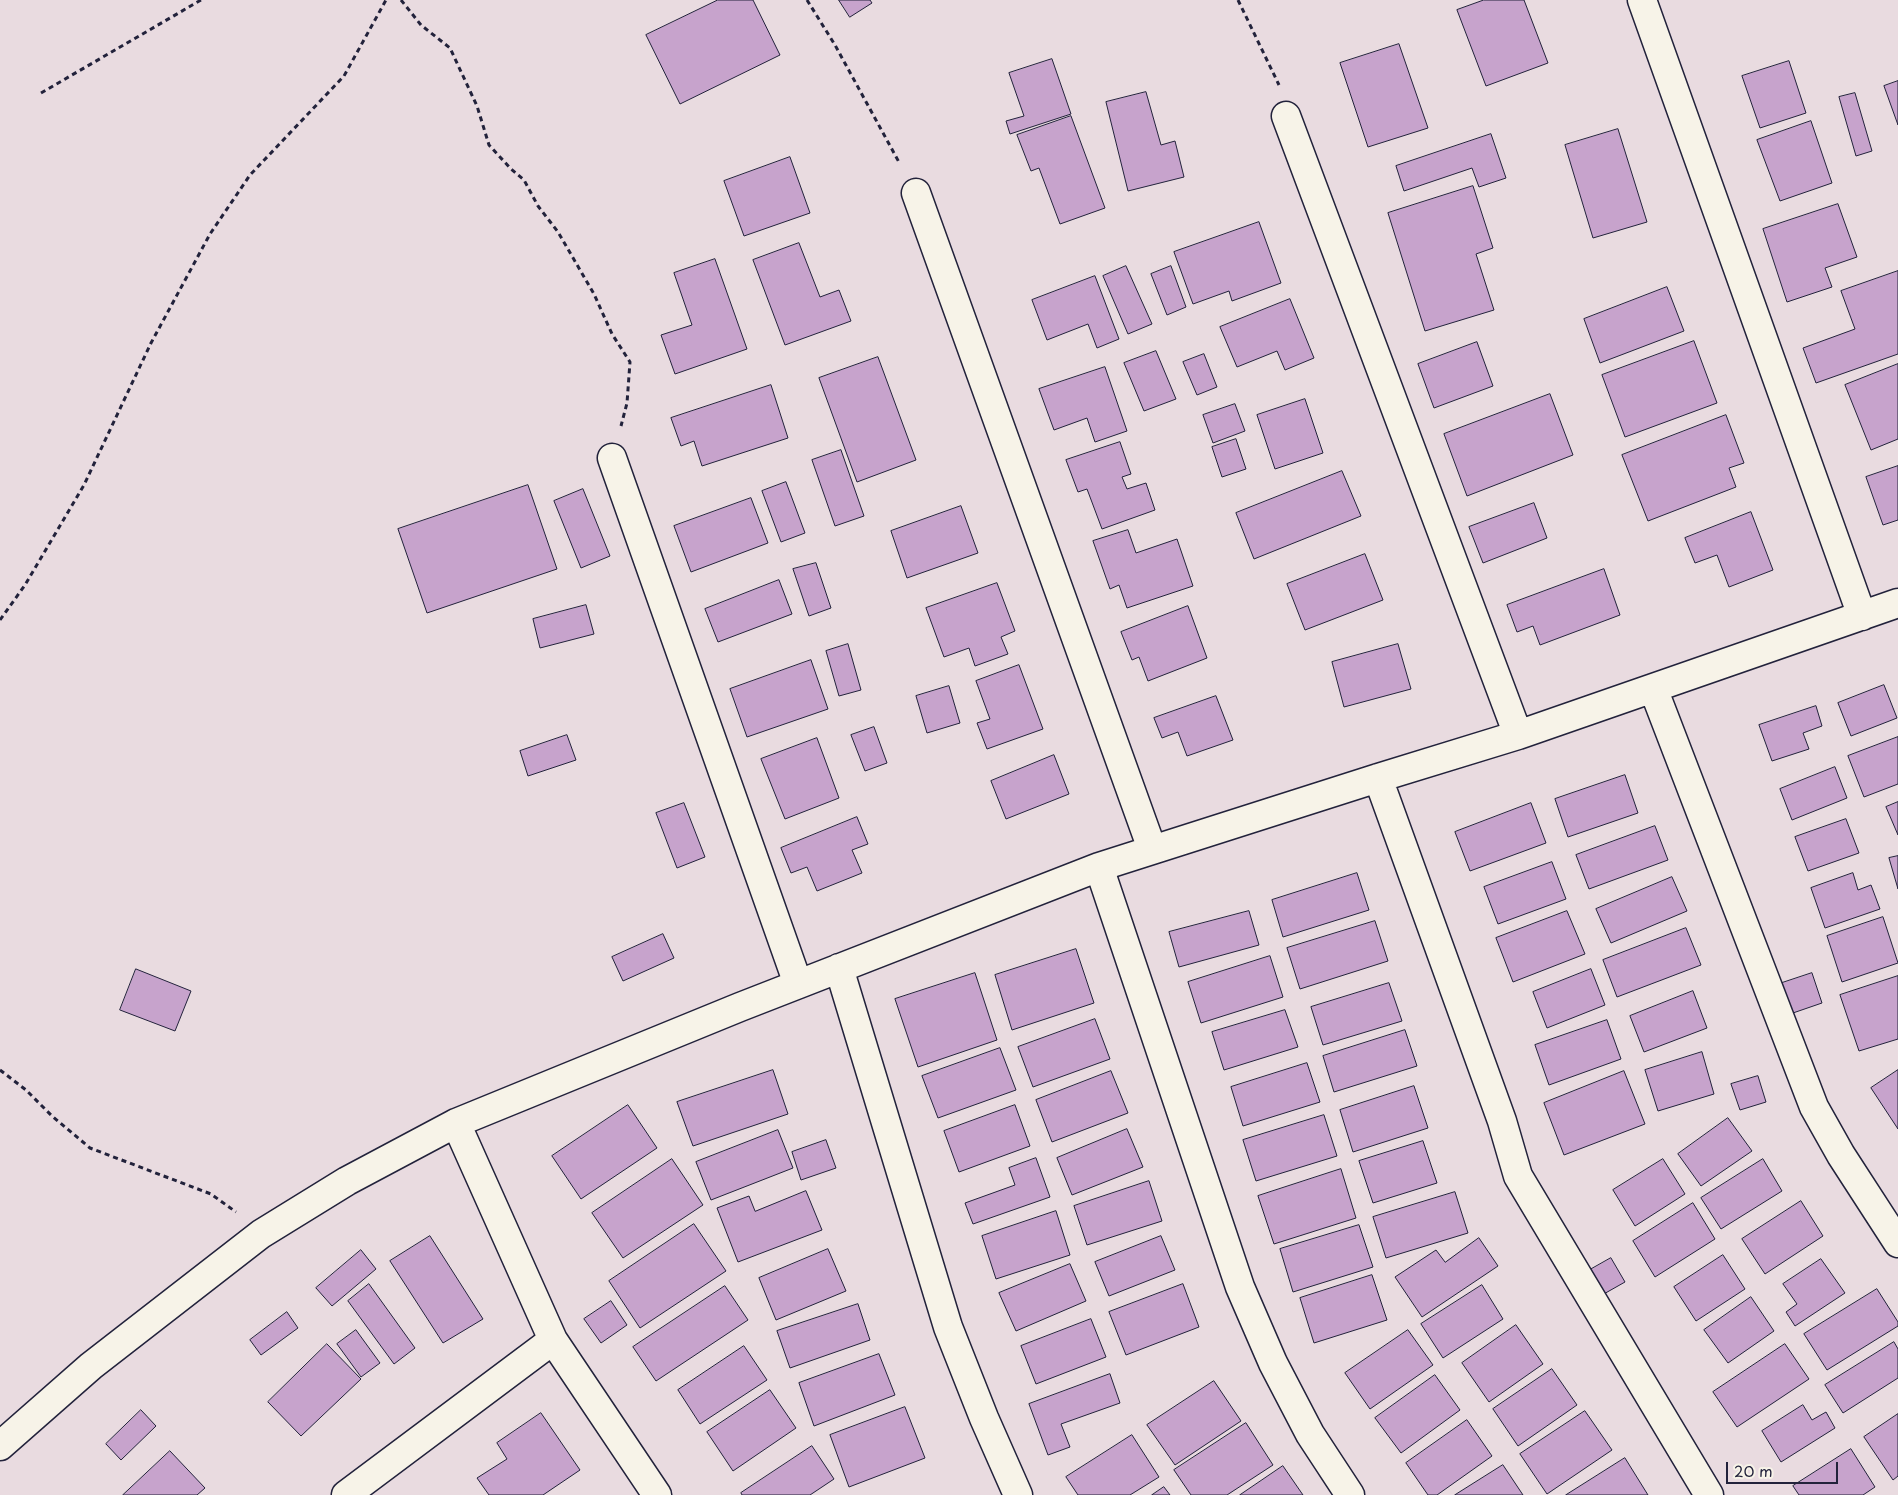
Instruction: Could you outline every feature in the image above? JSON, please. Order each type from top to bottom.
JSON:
[{"type":"street","points":[[1642,0],[1862,616]]},
{"type":"street","points":[[1286,116],[1518,736]]},
{"type":"street","points":[[916,193],[1152,849]]},
{"type":"street","points":[[612,458],[798,984]]},
{"type":"street","points":[[0,1446],[90,1366],[261,1234],[347,1181],[456,1123],[798,984],[1099,867],[1378,778],[1518,736],[1898,603]]},
{"type":"street","points":[[1653,688],[1814,1106],[1841,1155],[1898,1243]]},
{"type":"street","points":[[1378,778],[1498,1111],[1518,1176],[1709,1495]]},
{"type":"street","points":[[1099,867],[1240,1288],[1273,1363],[1310,1434],[1350,1495]]},
{"type":"street","points":[[839,968],[948,1327],[984,1418],[1018,1495]]},
{"type":"street","points":[[456,1123],[553,1340],[657,1495]]},
{"type":"street","points":[[346,1495],[553,1340]]},
{"type":"path","points":[[41,93],[201,0]]},
{"type":"path","points":[[0,620],[25,585],[84,485],[151,343],[210,234],[250,175],[344,76],[386,0]]},
{"type":"path","points":[[401,0],[421,25],[450,48],[477,106],[489,145],[524,180],[538,206],[558,232],[594,294],[612,334],[630,362],[627,403],[612,458]]},
{"type":"path","points":[[807,0],[835,45],[916,193]]},
{"type":"path","points":[[1238,0],[1279,83],[1286,116]]},
{"type":"path","points":[[0,1070],[26,1090],[52,1116],[90,1148],[211,1194],[261,1234]]},
{"type":"building","points":[[718,0],[753,0],[780,55],[680,104],[646,35]]},
{"type":"building","points":[[839,0],[870,0],[872,3],[850,17]]},
{"type":"building","points":[[1484,0],[1524,0],[1548,63],[1486,86],[1457,10]]},
{"type":"building","points":[[1399,44],[1428,128],[1368,147],[1340,63]]},
{"type":"building","points":[[1052,59],[1071,114],[1010,134],[1006,121],[1024,116],[1009,73]]},
{"type":"building","points":[[1789,61],[1806,113],[1760,128],[1742,76]]},
{"type":"building","points":[[1898,81],[1898,125],[1884,86]]},
{"type":"building","points":[[1146,92],[1161,145],[1175,141],[1184,177],[1128,191],[1106,102]]},
{"type":"building","points":[[1855,93],[1872,151],[1856,156],[1839,97]]},
{"type":"building","points":[[1071,116],[1105,208],[1060,224],[1039,168],[1031,171],[1017,135]]},
{"type":"building","points":[[1811,121],[1832,183],[1780,201],[1757,140]]},
{"type":"building","points":[[1618,129],[1647,222],[1593,238],[1565,145]]},
{"type":"building","points":[[1491,134],[1506,178],[1479,187],[1472,168],[1404,191],[1396,166]]},
{"type":"building","points":[[790,157],[810,213],[744,236],[724,181]]},
{"type":"building","points":[[1473,186],[1493,248],[1476,254],[1494,310],[1425,331],[1388,213]]},
{"type":"building","points":[[1838,204],[1857,257],[1825,268],[1832,287],[1787,302],[1763,229]]},
{"type":"building","points":[[1259,222],[1281,283],[1232,301],[1229,291],[1193,304],[1174,252]]},
{"type":"building","points":[[799,243],[820,297],[839,290],[851,321],[785,345],[753,260]]},
{"type":"building","points":[[715,259],[747,349],[675,374],[661,335],[692,325],[674,273]]},
{"type":"building","points":[[1126,266],[1152,324],[1128,334],[1103,276]]},
{"type":"building","points":[[1171,266],[1186,307],[1167,315],[1151,274]]},
{"type":"building","points":[[1898,271],[1898,354],[1816,383],[1803,348],[1855,329],[1841,291]]},
{"type":"building","points":[[1095,276],[1119,339],[1097,348],[1088,324],[1047,340],[1032,300]]},
{"type":"building","points":[[1667,287],[1684,331],[1600,363],[1584,319]]},
{"type":"building","points":[[1290,299],[1314,358],[1285,370],[1277,351],[1237,367],[1220,327]]},
{"type":"building","points":[[1694,341],[1717,403],[1625,437],[1602,375]]},
{"type":"building","points":[[1477,342],[1493,386],[1434,408],[1418,364]]},
{"type":"building","points":[[1156,351],[1176,399],[1144,411],[1124,363]]},
{"type":"building","points":[[1204,354],[1217,387],[1197,395],[1183,362]]},
{"type":"building","points":[[878,357],[916,460],[857,482],[819,378]]},
{"type":"building","points":[[1898,364],[1898,439],[1871,450],[1845,385]]},
{"type":"building","points":[[1105,367],[1127,431],[1095,442],[1087,418],[1054,430],[1039,389]]},
{"type":"building","points":[[771,385],[788,438],[702,466],[694,441],[681,446],[671,418]]},
{"type":"building","points":[[1550,394],[1573,455],[1467,496],[1444,434]]},
{"type":"building","points":[[1305,399],[1323,453],[1275,469],[1257,415]]},
{"type":"building","points":[[1235,404],[1245,431],[1213,443],[1203,415]]},
{"type":"building","points":[[1726,415],[1744,463],[1729,468],[1736,487],[1648,521],[1622,455]]},
{"type":"building","points":[[1236,439],[1246,469],[1222,477],[1212,447]]},
{"type":"building","points":[[1120,442],[1131,474],[1122,477],[1127,489],[1146,483],[1155,510],[1102,529],[1087,489],[1078,492],[1066,460]]},
{"type":"building","points":[[841,450],[864,516],[835,526],[812,460]]},
{"type":"building","points":[[1898,466],[1898,520],[1883,525],[1866,477]]},
{"type":"building","points":[[1342,471],[1361,516],[1254,559],[1236,513]]},
{"type":"building","points":[[786,482],[805,533],[781,542],[762,491]]},
{"type":"building","points":[[528,485],[557,569],[427,613],[398,529]]},
{"type":"building","points":[[583,489],[610,556],[581,568],[554,501]]},
{"type":"building","points":[[751,498],[768,543],[691,572],[674,526]]},
{"type":"building","points":[[1534,503],[1547,538],[1483,563],[1469,527]]},
{"type":"building","points":[[961,506],[978,553],[907,578],[891,531]]},
{"type":"building","points":[[1751,512],[1773,570],[1729,587],[1717,555],[1695,563],[1685,538]]},
{"type":"building","points":[[1128,530],[1136,553],[1177,539],[1193,586],[1127,608],[1119,585],[1110,589],[1093,541]]},
{"type":"building","points":[[1365,554],[1383,600],[1305,630],[1287,584]]},
{"type":"building","points":[[816,563],[831,608],[809,616],[793,569]]},
{"type":"building","points":[[1604,569],[1620,615],[1540,645],[1533,626],[1517,632],[1507,605]]},
{"type":"building","points":[[779,580],[792,614],[718,642],[705,609]]},
{"type":"building","points":[[997,583],[1015,631],[1001,637],[1008,654],[975,666],[969,648],[944,657],[926,608]]},
{"type":"building","points":[[586,605],[594,634],[540,648],[533,619]]},
{"type":"building","points":[[1188,606],[1207,658],[1148,681],[1139,657],[1132,660],[1121,632]]},
{"type":"building","points":[[848,644],[861,690],[839,696],[826,651]]},
{"type":"building","points":[[1398,644],[1411,689],[1344,707],[1332,662]]},
{"type":"building","points":[[811,660],[828,709],[747,737],[730,689]]},
{"type":"building","points":[[1019,665],[1043,729],[987,749],[977,723],[990,719],[976,681]]},
{"type":"building","points":[[1884,685],[1897,718],[1851,736],[1838,703]]},
{"type":"building","points":[[949,686],[960,723],[927,733],[916,696]]},
{"type":"building","points":[[1216,696],[1233,740],[1187,756],[1178,732],[1162,738],[1154,718]]},
{"type":"building","points":[[1816,706],[1822,726],[1803,733],[1809,749],[1772,761],[1759,725]]},
{"type":"building","points":[[874,727],[887,763],[865,771],[851,735]]},
{"type":"building","points":[[567,735],[576,760],[528,776],[520,751]]},
{"type":"building","points":[[1898,737],[1898,784],[1864,797],[1848,756]]},
{"type":"building","points":[[817,738],[839,798],[785,819],[761,759]]},
{"type":"building","points":[[1054,755],[1069,794],[1006,819],[991,781]]},
{"type":"building","points":[[1835,767],[1847,798],[1792,820],[1780,789]]},
{"type":"building","points":[[1625,775],[1638,813],[1568,837],[1555,799]]},
{"type":"building","points":[[1898,802],[1898,835],[1886,807]]},
{"type":"building","points":[[684,803],[705,857],[677,868],[656,813]]},
{"type":"building","points":[[1531,803],[1546,843],[1470,871],[1455,832]]},
{"type":"building","points":[[857,817],[868,844],[852,850],[862,873],[817,891],[807,867],[791,873],[781,848]]},
{"type":"building","points":[[1846,819],[1859,853],[1808,871],[1795,837]]},
{"type":"building","points":[[1655,826],[1668,860],[1589,889],[1576,855]]},
{"type":"building","points":[[1898,856],[1898,889],[1889,858]]},
{"type":"building","points":[[1552,862],[1566,899],[1498,924],[1484,887]]},
{"type":"building","points":[[1357,873],[1369,910],[1283,937],[1272,900]]},
{"type":"building","points":[[1853,873],[1858,890],[1871,885],[1880,909],[1825,928],[1811,888]]},
{"type":"building","points":[[1672,877],[1687,911],[1611,943],[1596,909]]},
{"type":"building","points":[[1249,911],[1259,945],[1179,967],[1169,932]]},
{"type":"building","points":[[1567,911],[1585,954],[1513,982],[1496,938]]},
{"type":"building","points":[[1883,917],[1898,963],[1842,982],[1827,936]]},
{"type":"building","points":[[1375,921],[1388,961],[1300,989],[1287,948]]},
{"type":"building","points":[[1686,928],[1701,965],[1617,997],[1603,960]]},
{"type":"building","points":[[663,934],[674,958],[623,981],[612,957]]},
{"type":"building","points":[[1076,949],[1094,1003],[1012,1030],[995,975]]},
{"type":"building","points":[[1270,956],[1283,997],[1201,1023],[1188,982]]},
{"type":"building","points":[[136,969],[191,991],[175,1031],[120,1010]]},
{"type":"building","points":[[1591,969],[1605,1005],[1547,1028],[1533,992]]},
{"type":"building","points":[[975,973],[997,1040],[918,1067],[895,999]]},
{"type":"building","points":[[1812,973],[1822,1003],[1790,1014],[1779,984]]},
{"type":"building","points":[[1898,976],[1898,1039],[1859,1051],[1840,995]]},
{"type":"building","points":[[1389,983],[1402,1021],[1323,1045],[1311,1007]]},
{"type":"building","points":[[1693,991],[1707,1028],[1644,1052],[1630,1016]]},
{"type":"building","points":[[1285,1010],[1298,1047],[1224,1070],[1212,1032]]},
{"type":"building","points":[[1095,1019],[1110,1059],[1033,1087],[1018,1047]]},
{"type":"building","points":[[1607,1020],[1621,1059],[1549,1085],[1535,1045]]},
{"type":"building","points":[[1405,1030],[1417,1066],[1334,1092],[1323,1056]]},
{"type":"building","points":[[1000,1048],[1016,1090],[938,1118],[922,1076]]},
{"type":"building","points":[[1702,1052],[1714,1094],[1658,1111],[1645,1070]]},
{"type":"building","points":[[1307,1063],[1320,1102],[1243,1126],[1231,1087]]},
{"type":"building","points":[[773,1070],[788,1114],[693,1146],[677,1102]]},
{"type":"building","points":[[1898,1070],[1898,1129],[1871,1088]]},
{"type":"building","points":[[1111,1071],[1128,1113],[1052,1142],[1036,1100]]},
{"type":"building","points":[[1624,1071],[1645,1124],[1564,1155],[1544,1103]]},
{"type":"building","points":[[1758,1076],[1766,1102],[1740,1110],[1731,1084]]},
{"type":"building","points":[[1414,1086],[1428,1128],[1353,1152],[1340,1110]]},
{"type":"building","points":[[628,1105],[657,1148],[581,1199],[552,1156]]},
{"type":"building","points":[[1015,1105],[1030,1146],[959,1172],[944,1131]]},
{"type":"building","points":[[1324,1115],[1337,1156],[1256,1181],[1243,1140]]},
{"type":"building","points":[[1728,1118],[1752,1151],[1701,1186],[1678,1154]]},
{"type":"building","points":[[1127,1129],[1143,1167],[1072,1195],[1057,1158]]},
{"type":"building","points":[[778,1130],[793,1168],[711,1200],[696,1162]]},
{"type":"building","points":[[826,1140],[836,1168],[801,1180],[792,1152]]},
{"type":"building","points":[[1423,1141],[1437,1183],[1373,1203],[1359,1161]]},
{"type":"building","points":[[1036,1158],[1050,1197],[973,1224],[965,1203],[1015,1185],[1009,1168]]},
{"type":"building","points":[[672,1159],[703,1205],[623,1258],[592,1213]]},
{"type":"building","points":[[1663,1159],[1685,1194],[1635,1226],[1613,1190]]},
{"type":"building","points":[[1763,1159],[1782,1191],[1721,1229],[1701,1198]]},
{"type":"building","points":[[1341,1169],[1356,1218],[1274,1244],[1258,1196]]},
{"type":"building","points":[[1149,1181],[1162,1221],[1087,1245],[1074,1206]]},
{"type":"building","points":[[806,1191],[822,1230],[738,1262],[717,1208],[749,1196],[755,1211]]},
{"type":"building","points":[[1455,1192],[1468,1233],[1386,1258],[1373,1217]]},
{"type":"building","points":[[1801,1201],[1823,1236],[1765,1274],[1742,1239]]},
{"type":"building","points":[[1693,1203],[1715,1239],[1655,1277],[1633,1241]]},
{"type":"building","points":[[1056,1211],[1070,1255],[996,1279],[982,1236]]},
{"type":"building","points":[[694,1224],[726,1271],[640,1328],[609,1281]]},
{"type":"building","points":[[1359,1225],[1373,1267],[1293,1292],[1280,1249]]},
{"type":"building","points":[[430,1236],[483,1319],[443,1343],[390,1261]]},
{"type":"building","points":[[1161,1236],[1175,1270],[1109,1296],[1095,1262]]},
{"type":"building","points":[[1479,1238],[1498,1266],[1422,1317],[1395,1277],[1436,1250],[1445,1262]]},
{"type":"building","points":[[828,1249],[846,1291],[776,1320],[759,1278]]},
{"type":"building","points":[[361,1250],[376,1269],[332,1306],[316,1288]]},
{"type":"building","points":[[1723,1255],[1745,1289],[1696,1321],[1674,1287]]},
{"type":"building","points":[[1611,1258],[1625,1282],[1602,1295],[1588,1271]]},
{"type":"building","points":[[1821,1259],[1845,1293],[1795,1326],[1786,1312],[1797,1304],[1783,1284]]},
{"type":"building","points":[[1070,1264],[1086,1301],[1016,1331],[999,1293]]},
{"type":"building","points":[[1372,1275],[1387,1320],[1314,1343],[1300,1298]]},
{"type":"building","points":[[369,1284],[415,1348],[394,1364],[348,1301]]},
{"type":"building","points":[[1183,1284],[1199,1327],[1126,1355],[1109,1312]]},
{"type":"building","points":[[1482,1285],[1503,1319],[1443,1358],[1421,1324]]},
{"type":"building","points":[[725,1286],[748,1320],[656,1381],[633,1347]]},
{"type":"building","points":[[1877,1289],[1898,1322],[1898,1326],[1827,1370],[1804,1334]]},
{"type":"building","points":[[1751,1297],[1774,1331],[1728,1363],[1704,1330]]},
{"type":"building","points":[[611,1301],[627,1325],[601,1343],[584,1319]]},
{"type":"building","points":[[858,1304],[870,1340],[790,1368],[777,1331]]},
{"type":"building","points":[[287,1312],[298,1328],[261,1355],[250,1340]]},
{"type":"building","points":[[1091,1319],[1106,1357],[1036,1384],[1021,1346]]},
{"type":"building","points":[[1516,1325],[1543,1364],[1489,1402],[1462,1363]]},
{"type":"building","points":[[356,1330],[380,1363],[361,1377],[337,1344]]},
{"type":"building","points":[[1408,1330],[1433,1365],[1370,1409],[1345,1373]]},
{"type":"building","points":[[1894,1342],[1898,1349],[1898,1378],[1843,1413],[1825,1385]]},
{"type":"building","points":[[327,1344],[361,1379],[301,1436],[268,1402]]},
{"type":"building","points":[[1785,1344],[1809,1379],[1737,1427],[1713,1392]]},
{"type":"building","points":[[744,1346],[767,1380],[700,1424],[678,1390]]},
{"type":"building","points":[[879,1354],[895,1395],[814,1426],[799,1383]]},
{"type":"building","points":[[1552,1369],[1577,1405],[1518,1446],[1493,1409]]},
{"type":"building","points":[[1110,1374],[1120,1403],[1061,1424],[1070,1447],[1048,1455],[1029,1404]]},
{"type":"building","points":[[1435,1375],[1460,1410],[1401,1453],[1375,1418]]},
{"type":"building","points":[[1214,1381],[1241,1421],[1175,1465],[1147,1425]]},
{"type":"building","points":[[770,1390],[796,1428],[733,1471],[707,1432]]},
{"type":"building","points":[[1803,1405],[1812,1420],[1826,1412],[1835,1428],[1781,1462],[1762,1431]]},
{"type":"building","points":[[905,1407],[925,1458],[849,1487],[830,1435]]},
{"type":"building","points":[[141,1410],[156,1426],[121,1460],[106,1444]]},
{"type":"building","points":[[1585,1411],[1612,1450],[1547,1494],[1520,1454]]},
{"type":"building","points":[[541,1413],[580,1470],[543,1495],[489,1495],[477,1478],[507,1459],[497,1443]]},
{"type":"building","points":[[1898,1414],[1898,1476],[1893,1480],[1864,1437]]},
{"type":"building","points":[[1467,1420],[1492,1456],[1437,1495],[1428,1495],[1406,1463]]},
{"type":"building","points":[[1246,1423],[1273,1465],[1227,1495],[1191,1495],[1174,1470]]},
{"type":"building","points":[[1132,1435],[1159,1477],[1130,1495],[1078,1495],[1066,1477]]},
{"type":"building","points":[[812,1446],[834,1479],[810,1495],[742,1495],[741,1493]]},
{"type":"building","points":[[1851,1449],[1875,1487],[1863,1495],[1799,1495],[1793,1486]]},
{"type":"building","points":[[170,1451],[205,1488],[197,1495],[123,1495]]},
{"type":"building","points":[[1625,1458],[1648,1495],[1566,1495]]},
{"type":"building","points":[[1503,1465],[1523,1495],[1455,1495]]},
{"type":"building","points":[[1283,1466],[1303,1495],[1240,1495]]},
{"type":"building","points":[[1164,1487],[1170,1495],[1152,1495]]}]
